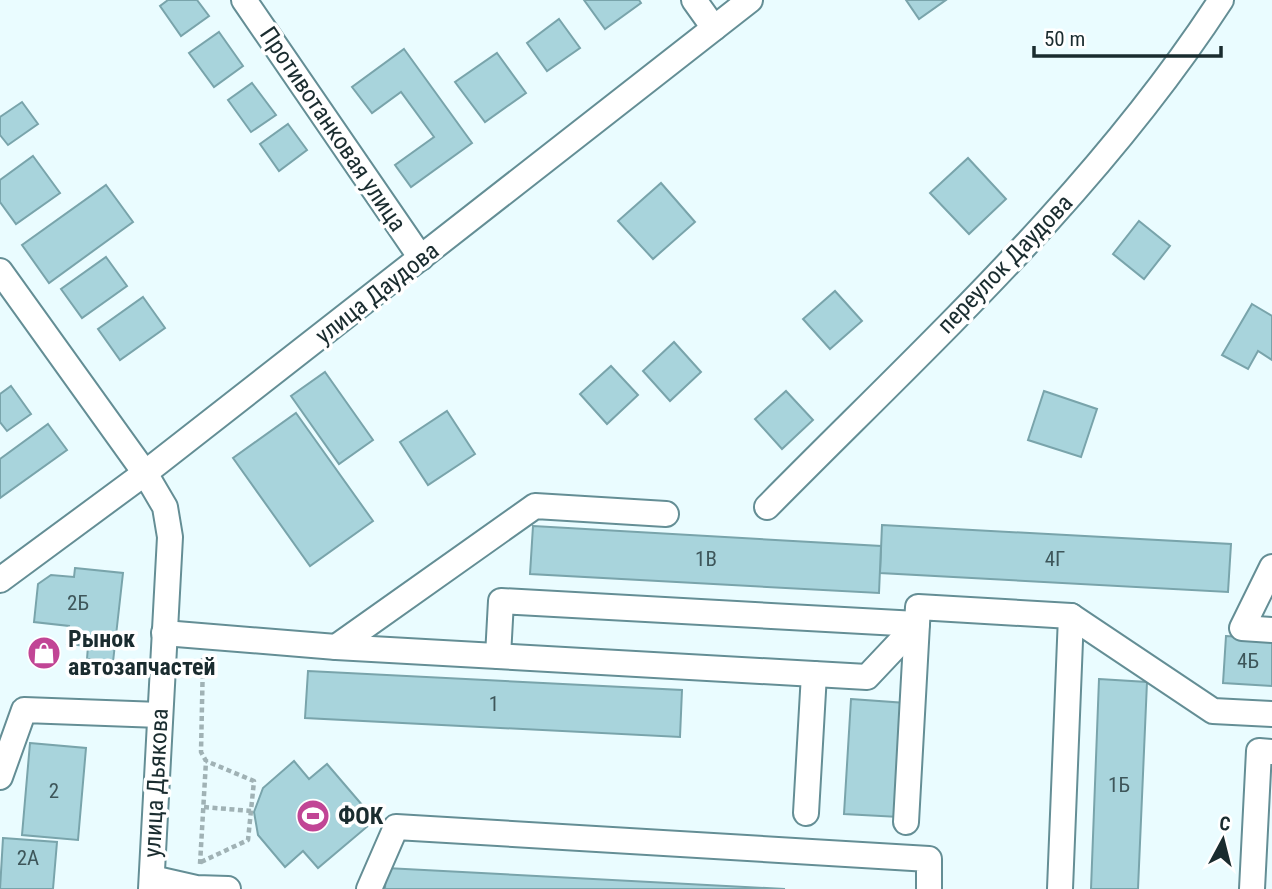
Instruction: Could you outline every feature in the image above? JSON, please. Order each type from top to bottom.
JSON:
[{"type":"street","name":"Противотанковая улица","points":[[244,0],[421,258]]},
{"type":"street","points":[[694,0],[714,28]]},
{"type":"street","name":"улица Даудова","points":[[0,580],[145,473],[750,0]]},
{"type":"street","name":"переулок Даудова","points":[[767,507],[1031,241],[1122,136],[1221,0]]},
{"type":"street","name":"улица Дьякова","points":[[0,271],[145,473],[165,507],[170,537],[151,884]]},
{"type":"street","points":[[336,647],[535,506],[666,514]]},
{"type":"street","points":[[1272,567],[1242,628],[1272,630]]},
{"type":"street","points":[[498,656],[501,601],[917,624]]},
{"type":"street","points":[[906,822],[918,607],[1071,616],[1213,710],[1272,714]]},
{"type":"street","points":[[1060,889],[1071,616]]},
{"type":"street","points":[[164,633],[336,647],[867,677],[917,624]]},
{"type":"street","points":[[806,813],[814,674]]},
{"type":"street","points":[[0,777],[24,709],[160,715]]},
{"type":"street","points":[[1252,889],[1259,751],[1272,752]]},
{"type":"street","points":[[369,889],[396,827],[929,859],[929,889]]},
{"type":"street","points":[[151,884],[228,889]]},
{"type":"path","points":[[196,888],[206,761],[201,752],[204,636]]},
{"type":"path","points":[[200,863],[248,839],[254,781],[206,761]]},
{"type":"path","points":[[204,807],[251,811]]},
{"type":"building","points":[[168,0],[197,0],[209,16],[181,36],[160,6]]},
{"type":"building","points":[[584,0],[639,0],[641,3],[605,29]]},
{"type":"building","points":[[906,0],[946,0],[919,19]]},
{"type":"building","points":[[559,19],[580,48],[547,71],[527,43]]},
{"type":"building","points":[[219,32],[243,66],[214,87],[189,53]]},
{"type":"building","points":[[404,49],[472,143],[411,187],[395,165],[434,137],[401,92],[372,113],[352,87]]},
{"type":"building","points":[[497,53],[526,93],[485,122],[455,82]]},
{"type":"building","points":[[252,83],[276,115],[251,132],[228,100]]},
{"type":"building","points":[[22,102],[38,124],[8,145],[0,135],[0,117]]},
{"type":"building","points":[[288,124],[307,150],[279,171],[260,144]]},
{"type":"building","points":[[33,156],[60,193],[16,224],[0,202],[0,180]]},
{"type":"building","points":[[968,158],[1006,199],[969,234],[930,193]]},
{"type":"building","points":[[661,183],[695,222],[653,259],[618,221]]},
{"type":"building","points":[[106,185],[133,222],[49,283],[22,245]]},
{"type":"building","points":[[1139,221],[1170,246],[1144,279],[1113,254]]},
{"type":"building","points":[[106,257],[127,286],[82,318],[61,289]]},
{"type":"building","points":[[835,291],[862,321],[830,349],[803,319]]},
{"type":"building","points":[[143,297],[165,328],[120,360],[98,329]]},
{"type":"building","points":[[1252,304],[1272,316],[1272,360],[1258,351],[1248,369],[1222,355]]},
{"type":"building","points":[[674,342],[701,372],[670,401],[643,371]]},
{"type":"building","points":[[611,366],[638,395],[607,424],[580,394]]},
{"type":"building","points":[[325,372],[373,440],[339,464],[291,396]]},
{"type":"building","points":[[11,386],[31,414],[7,431],[0,422],[0,394]]},
{"type":"building","points":[[786,391],[813,420],[782,449],[755,419]]},
{"type":"building","points":[[1044,391],[1097,409],[1081,457],[1028,440]]},
{"type":"building","points":[[447,411],[475,454],[428,485],[400,442]]},
{"type":"building","points":[[296,413],[373,521],[310,566],[233,458]]},
{"type":"building","points":[[48,424],[67,450],[0,498],[0,459]]},
{"type":"building","points":[[882,525],[1231,544],[1228,592],[880,573]]},
{"type":"building","points":[[533,526],[881,546],[879,593],[530,574]]},
{"type":"building","points":[[75,568],[123,573],[113,662],[87,659],[88,646],[67,644],[69,626],[34,622],[38,584],[51,575],[74,577]]},
{"type":"building","points":[[1226,636],[1272,639],[1272,686],[1223,683]]},
{"type":"building","points":[[308,671],[682,690],[680,737],[305,718]]},
{"type":"building","points":[[1099,679],[1147,682],[1138,889],[1091,889]]},
{"type":"building","points":[[851,699],[906,703],[899,817],[844,814]]},
{"type":"building","points":[[30,743],[86,748],[78,840],[22,835]]},
{"type":"building","name":"ФОК","points":[[294,761],[309,779],[327,764],[375,820],[318,868],[303,851],[285,867],[258,835],[254,812],[263,788]]},
{"type":"building","points":[[3,838],[57,842],[53,889],[0,889]]},
{"type":"building","points":[[386,868],[785,889],[385,889]]},
{"type":"place","name":"Рынок автозапчастей","points":[[44,653]]},
{"type":"place","name":"ФОК","points":[[313,816]]}]
